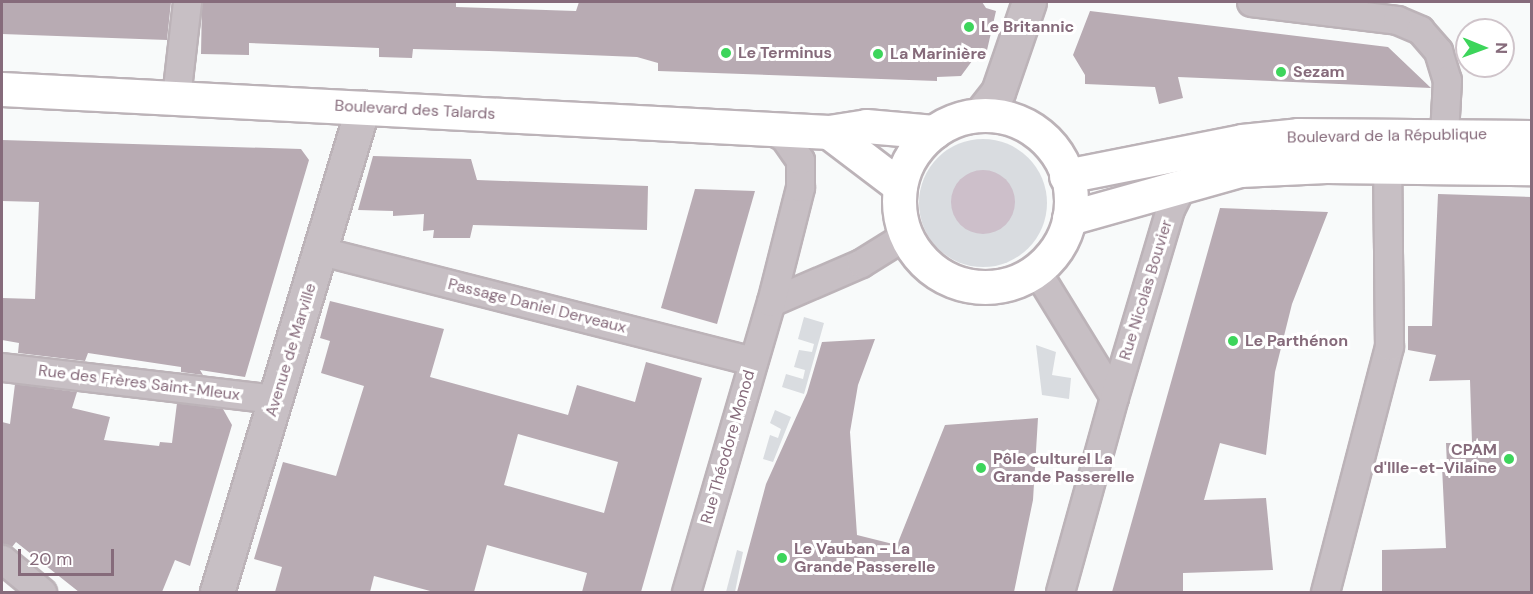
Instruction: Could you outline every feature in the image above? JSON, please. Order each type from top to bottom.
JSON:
[{"type":"main road","name":"Boulevard des Talards","points":[[2,89],[829,132],[866,126],[934,132]]},
{"type":"main road","points":[[980,115],[1007,118],[1032,129],[1049,143],[1066,176],[1070,218],[1052,256],[1036,270],[1014,283],[997,286],[962,285],[939,274],[919,257],[906,235],[899,211],[900,186],[918,147],[934,132],[963,118],[980,115]]},
{"type":"main road","points":[[829,132],[900,186]]},
{"type":"main road","name":"Boulevard de la République","points":[[1066,176],[1242,141],[1298,135],[1532,136]]},
{"type":"main road","name":"Boulevard de la République","points":[[1070,218],[1240,170],[1387,166],[1532,168]]},
{"type":"street","points":[[176,97],[187,2]]},
{"type":"street","points":[[980,115],[998,92],[1029,2]]},
{"type":"street","points":[[1251,2],[1397,20],[1420,30],[1438,51],[1447,80],[1444,134]]},
{"type":"street","name":"Avenue de Marville","points":[[217,592],[363,107]]},
{"type":"street","name":"Rue Théodore Monod","points":[[686,592],[771,302],[802,171],[800,160],[784,137],[767,128]]},
{"type":"street","points":[[1325,592],[1389,346],[1387,166]]},
{"type":"street","name":"Rue Nicolas Bouvier","points":[[1060,592],[1114,397],[1170,209],[1182,185]]},
{"type":"street","points":[[771,302],[861,263],[906,235]]},
{"type":"street","name":"Passage Daniel Derveaux","points":[[321,250],[753,362]]},
{"type":"street","name":"Rue Nicolas Bouvier","points":[[1036,270],[1114,397]]},
{"type":"street","name":"Rue des Frères Saint-Mleux","points":[[2,367],[276,399]]},
{"type":"street","points":[[2,559],[42,592]]},
{"type":"shaded area","points":[[983,139],[1007,144],[1028,158],[1042,179],[1047,203],[1042,227],[1028,248],[1007,262],[983,267],[959,262],[938,248],[924,227],[919,203],[924,179],[938,158],[959,144]]},
{"type":"shaded area","points":[[983,170],[1001,175],[1006,179],[1010,184],[1015,202],[1010,220],[1006,225],[1001,229],[983,234],[965,229],[960,225],[956,220],[951,202],[956,184],[960,179],[965,175]]},
{"type":"shaded area","points":[[804,317],[824,323],[804,394],[782,387],[786,374],[803,379],[805,370],[794,367],[799,350],[812,352],[814,344],[798,339]]},
{"type":"shaded area","points":[[1036,345],[1056,352],[1052,375],[1071,378],[1069,399],[1042,395]]},
{"type":"shaded area","points":[[775,410],[791,417],[773,462],[763,459],[770,435],[778,438],[781,429],[770,423]]},
{"type":"shaded area","points":[[737,550],[743,552],[735,592],[726,592]]},
{"type":"building","points":[[2,2],[171,2],[167,40],[2,34]]},
{"type":"building","points":[[202,2],[456,2],[456,7],[576,11],[579,2],[982,2],[986,8],[996,11],[985,59],[975,57],[961,76],[937,77],[937,81],[658,71],[658,63],[637,57],[489,51],[413,49],[412,58],[379,57],[379,48],[249,43],[249,55],[201,54]]},
{"type":"building","points":[[1090,11],[1388,47],[1431,88],[1178,77],[1183,98],[1159,104],[1155,87],[1085,84],[1085,75],[1073,55]]},
{"type":"building","points":[[2,140],[301,149],[309,160],[245,377],[200,370],[203,375],[181,372],[181,367],[88,353],[85,361],[18,353],[19,343],[2,340],[2,298],[35,299],[39,202],[2,201]]},
{"type":"building","points":[[373,156],[471,159],[477,180],[648,186],[647,230],[473,225],[470,238],[433,238],[434,230],[423,231],[424,214],[393,216],[393,211],[358,210]]},
{"type":"building","points":[[695,189],[755,191],[717,324],[661,308]]},
{"type":"building","points":[[1438,194],[1532,197],[1532,592],[1382,592],[1382,550],[1446,548],[1442,467],[1447,466],[1446,443],[1472,443],[1470,380],[1429,381],[1436,355],[1408,350],[1408,326],[1432,326]]},
{"type":"building","points":[[1220,208],[1328,212],[1292,304],[1275,372],[1266,455],[1220,443],[1204,500],[1266,498],[1273,570],[1183,573],[1183,592],[1112,592]]},
{"type":"building","points":[[330,301],[444,329],[430,377],[568,415],[577,385],[635,402],[646,362],[702,378],[641,592],[582,592],[587,573],[487,545],[474,592],[434,592],[374,576],[370,592],[275,592],[282,567],[254,559],[283,462],[336,476],[364,386],[321,373],[330,341],[320,338]],"holes":[[[518,434],[618,462],[604,513],[504,485]]]},
{"type":"building","name":"Pôle culturel La Grande Passerelle","points":[[875,339],[858,385],[850,432],[857,535],[897,545],[945,425],[1038,418],[1033,500],[1014,592],[737,592],[766,484],[807,393],[822,342]]},
{"type":"building","points":[[15,384],[77,392],[72,408],[110,417],[104,440],[159,446],[160,442],[172,443],[177,403],[223,409],[232,425],[190,566],[175,560],[162,592],[79,592],[16,542],[12,547],[2,544],[2,422],[10,424]]},
{"type":"place","name":"Le Britannic","points":[[969,27]]},
{"type":"place","name":"Le Terminus","points":[[726,53]]},
{"type":"place","name":"La Marinière","points":[[878,54]]},
{"type":"place","name":"Sezam","points":[[1281,72]]},
{"type":"place","name":"Le Parthénon","points":[[1233,341]]},
{"type":"place","name":"CPAM d'Ille-et-Vilaine","points":[[1509,459]]},
{"type":"place","name":"Pôle culturel La Grande Passerelle","points":[[981,468]]},
{"type":"place","name":"Le Vauban - La Grande Passerelle","points":[[782,558]]}]
